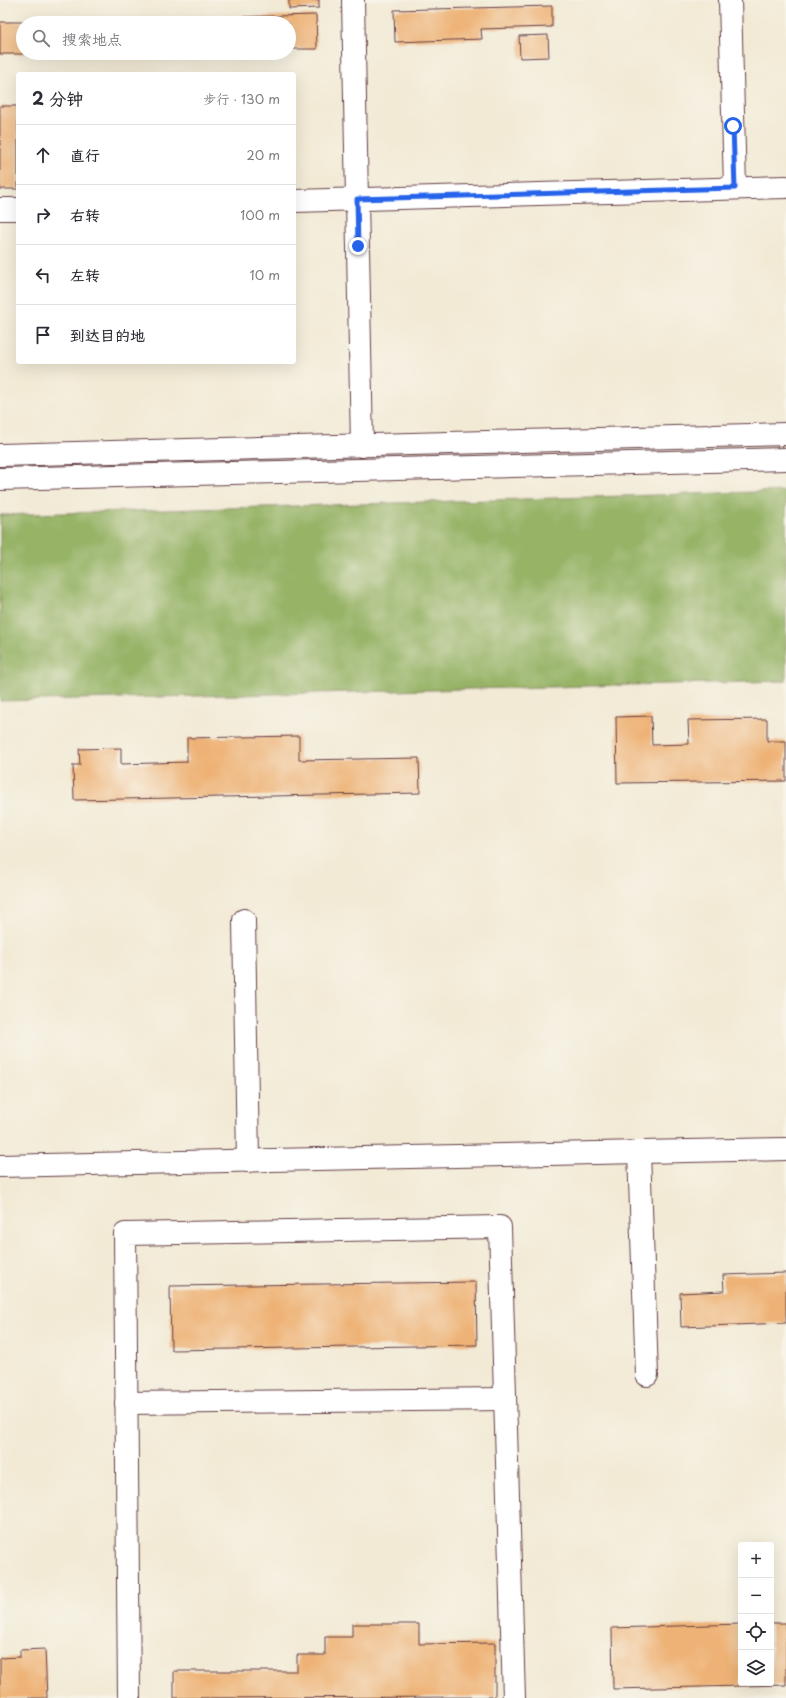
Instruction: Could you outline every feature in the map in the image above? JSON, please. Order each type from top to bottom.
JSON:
[{"type":"street","points":[[353,0],[362,446]]},
{"type":"street","points":[[730,0],[735,188]]},
{"type":"street","points":[[296,201],[786,187]]},
{"type":"street","points":[[0,209],[16,209]]},
{"type":"street","points":[[0,456],[786,434]]},
{"type":"street","points":[[0,479],[786,459]]},
{"type":"street","points":[[244,920],[248,1161]]},
{"type":"street","points":[[0,1166],[786,1149]]},
{"type":"street","points":[[639,1152],[646,1375]]},
{"type":"street","points":[[129,1698],[124,1234],[500,1227],[514,1698]]},
{"type":"street","points":[[126,1403],[505,1399]]},
{"type":"green space","points":[[786,491],[786,681],[0,701],[0,515]]},
{"type":"building","points":[[289,0],[319,0],[319,8],[289,9]]},
{"type":"building","points":[[552,6],[552,27],[481,29],[482,39],[395,42],[394,10]]},
{"type":"building","points":[[316,15],[317,49],[296,49],[296,16],[276,16]]},
{"type":"building","points":[[0,22],[16,22],[16,54],[0,54]]},
{"type":"building","points":[[548,35],[549,57],[520,58],[519,36]]},
{"type":"building","points":[[0,106],[16,106],[16,189],[0,189]]},
{"type":"building","points":[[651,716],[652,745],[689,744],[688,720],[767,719],[767,741],[786,741],[786,781],[617,783],[616,717]]},
{"type":"building","points":[[299,736],[299,760],[419,758],[420,793],[74,800],[73,765],[80,765],[79,749],[121,748],[121,764],[187,762],[187,738]]},
{"type":"building","points":[[786,1273],[786,1323],[681,1327],[680,1293],[724,1291],[723,1275]]},
{"type":"building","points":[[476,1282],[477,1345],[171,1350],[170,1286]]},
{"type":"building","points":[[774,1623],[786,1623],[786,1685],[774,1685]]},
{"type":"building","points":[[352,1624],[419,1624],[419,1644],[495,1643],[495,1697],[174,1698],[174,1671],[297,1671],[297,1655],[325,1655],[325,1637],[352,1637]]},
{"type":"building","points":[[738,1624],[738,1686],[743,1686],[613,1689],[612,1628]]},
{"type":"building","points":[[45,1649],[47,1698],[0,1698],[0,1658],[20,1657],[20,1650]]},
{"type":"route","points":[[358,246],[357,199],[735,188],[733,126]]}]
